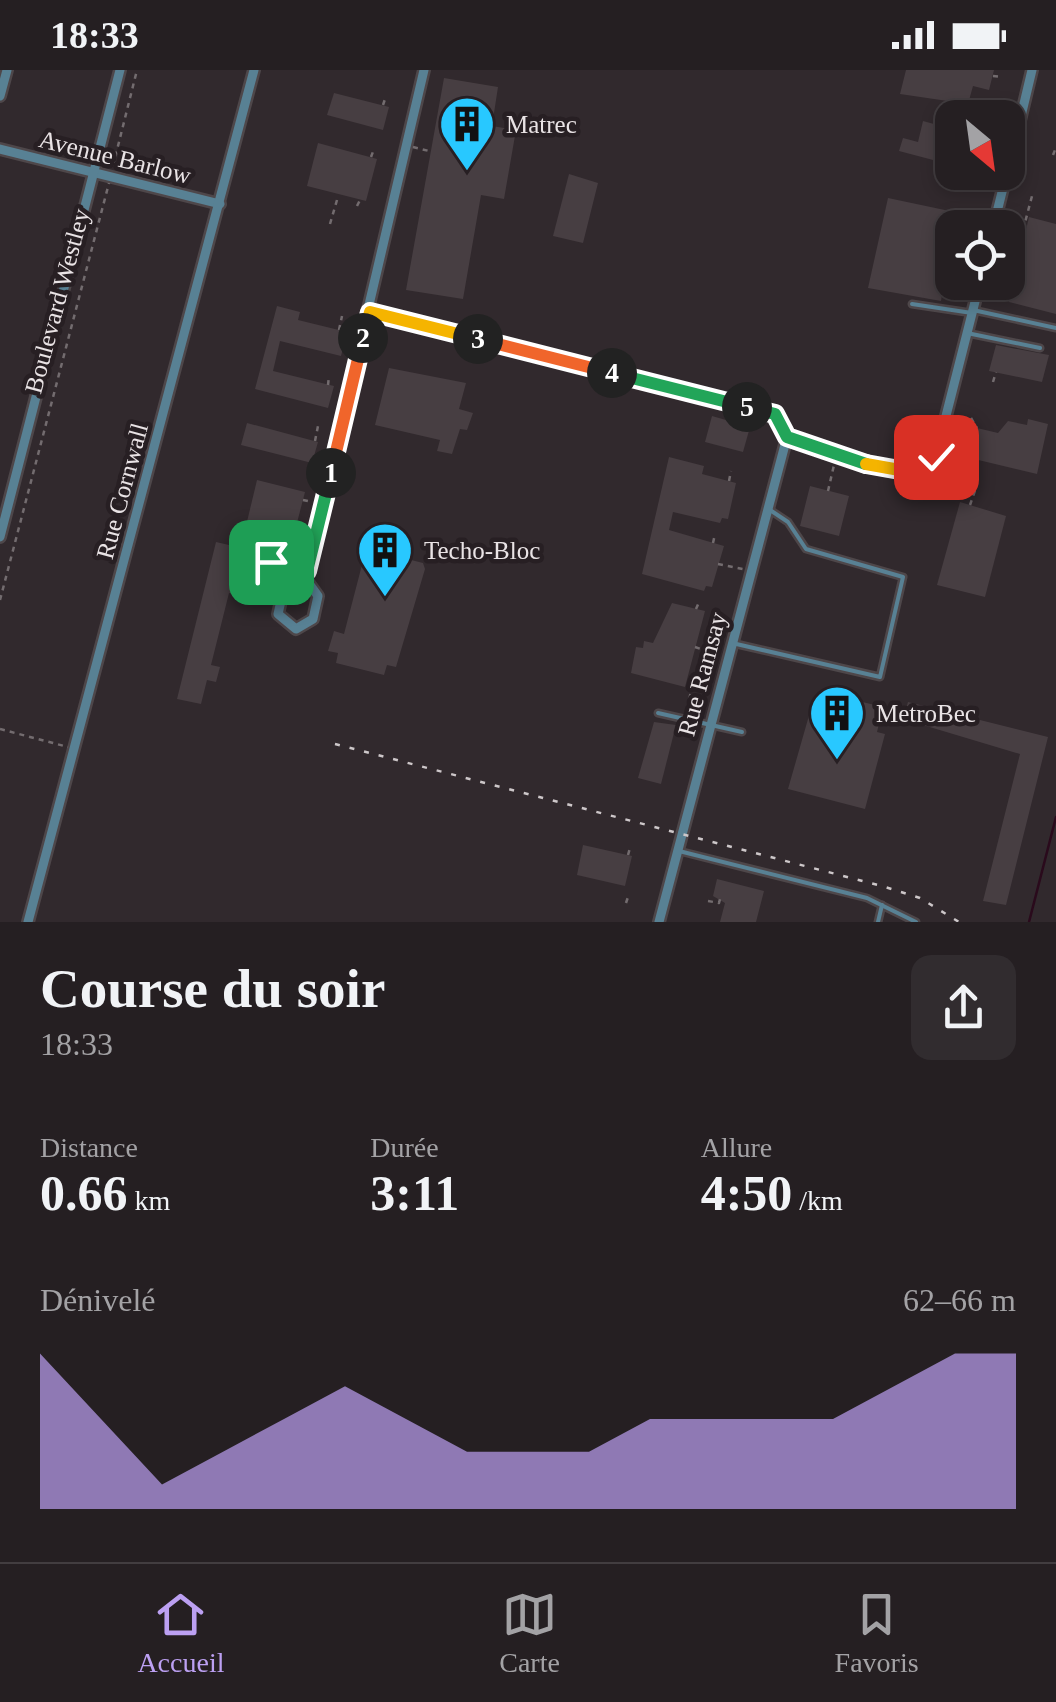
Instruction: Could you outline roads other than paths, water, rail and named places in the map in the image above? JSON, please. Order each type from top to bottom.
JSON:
[{"type":"street","points":[[0,96],[7,70]]},
{"type":"street","name":"Boulevard Westley","points":[[0,536],[120,70]]},
{"type":"street","name":"Rue Cornwall","points":[[28,922],[254,70]]},
{"type":"street","points":[[306,575],[318,596],[313,619],[296,629],[278,614],[283,592],[306,575],[424,70]]},
{"type":"street","points":[[1025,101],[1032,70]]},
{"type":"street","name":"Avenue Barlow","points":[[0,149],[220,204]]},
{"type":"street","points":[[370,312],[775,414],[787,437],[880,469],[922,474],[934,466],[975,300]]},
{"type":"street","name":"Rue Ramsay","points":[[659,922],[787,437]]},
{"type":"lane","points":[[912,304],[1056,328]]},
{"type":"lane","points":[[967,332],[1040,348]]},
{"type":"lane","points":[[731,643],[880,678],[904,576],[806,549],[788,522],[766,507]]},
{"type":"lane","points":[[658,713],[742,732]]},
{"type":"lane","points":[[679,850],[882,905],[916,922]]},
{"type":"lane","points":[[878,922],[882,905]]},
{"type":"waterway","points":[[1029,922],[1056,817]]},
{"type":"railway","points":[[335,744],[882,886],[920,898],[959,922]]},
{"type":"place","name":"Matrec","points":[[467,173]]},
{"type":"place","name":"Techo-Bloc","points":[[385,599]]},
{"type":"place","name":"MetroBec","points":[[837,762]]}]
